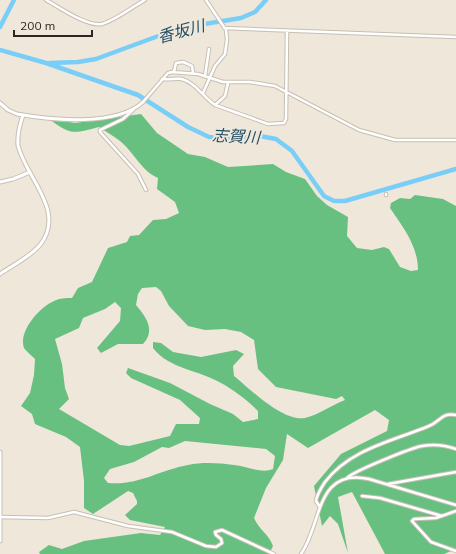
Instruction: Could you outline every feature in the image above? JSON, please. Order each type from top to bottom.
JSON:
[{"type":"street","points":[[46,0],[82,20],[98,24],[108,21],[145,0]]},
{"type":"street","points":[[203,93],[215,66],[226,52],[227,34],[206,0]]},
{"type":"street","points":[[223,27],[288,31],[456,37]]},
{"type":"street","points":[[162,79],[183,80],[203,93],[208,100],[215,105],[268,124],[282,123],[286,119],[288,31]]},
{"type":"street","points":[[205,76],[209,50]]},
{"type":"street","points":[[174,72],[176,62],[183,62],[192,66],[193,73]]},
{"type":"street","points":[[146,190],[138,174],[100,132],[100,130],[123,119],[143,102],[168,73],[174,72],[193,73],[228,83],[267,84],[286,91],[366,132],[400,140],[456,140]]},
{"type":"street","points":[[215,105],[225,96],[228,83]]},
{"type":"street","points":[[0,103],[10,111],[23,115],[90,120],[107,118],[133,110]]},
{"type":"street","points":[[0,274],[41,244],[49,220],[47,210],[18,143],[19,130],[23,115]]},
{"type":"street","points":[[0,182],[14,179],[30,172]]},
{"type":"street","points":[[320,506],[316,501],[318,493],[329,478],[347,460],[414,431],[431,426],[442,416],[449,414],[456,415]]},
{"type":"street","points":[[301,554],[308,544],[320,506],[329,489],[352,475],[416,447],[442,445],[456,448]]},
{"type":"street","points":[[0,452],[0,541]]},
{"type":"street","points":[[388,484],[456,472]]},
{"type":"street","points":[[347,479],[365,478],[456,505]]},
{"type":"street","points":[[362,496],[380,498],[442,516]]},
{"type":"street","points":[[456,511],[436,518],[414,519],[412,522],[431,542],[456,551]]},
{"type":"street","points":[[0,517],[48,518],[74,512],[128,526],[172,532],[212,547],[219,546],[222,543],[221,539],[215,533],[215,531],[222,530],[274,554]]},
{"type":"green space","points":[[141,114],[157,133],[188,154],[205,157],[228,167],[273,164],[286,172],[305,179],[317,196],[327,205],[348,217],[347,236],[357,248],[372,250],[384,247],[389,249],[400,267],[411,271],[418,270],[413,245],[390,208],[391,203],[400,198],[410,199],[415,195],[443,199],[456,206],[456,549],[444,554],[385,554],[352,492],[338,497],[348,553],[338,524],[330,516],[322,526],[314,486],[341,454],[387,431],[389,420],[375,410],[308,448],[287,434],[283,460],[266,488],[254,518],[273,546],[269,554],[40,554],[39,552],[49,545],[62,549],[84,541],[141,533],[160,535],[165,527],[130,520],[125,515],[137,504],[137,501],[133,493],[128,491],[93,514],[84,508],[84,481],[80,447],[66,437],[35,424],[32,414],[21,406],[30,393],[34,375],[35,359],[24,348],[23,341],[27,327],[32,320],[48,304],[58,299],[72,298],[78,288],[92,282],[108,248],[127,242],[130,236],[139,235],[153,220],[166,219],[179,213],[175,202],[157,189],[158,178],[147,171],[118,139],[99,127],[72,132],[62,128],[49,119],[75,123]],"holes":[[[156,287],[161,291],[169,306],[188,326],[205,330],[225,329],[241,332],[254,340],[258,369],[276,387],[336,399],[342,396],[345,400],[310,417],[296,418],[277,410],[234,376],[233,366],[244,354],[236,350],[201,357],[173,352],[161,343],[153,342],[153,348],[167,360],[212,379],[226,386],[240,396],[258,411],[258,419],[243,422],[233,414],[170,383],[128,368],[126,373],[131,378],[180,400],[200,418],[199,424],[176,424],[170,436],[129,446],[120,445],[59,409],[69,399],[65,388],[62,364],[55,339],[79,328],[83,318],[105,309],[115,302],[121,308],[120,321],[97,348],[101,353],[118,344],[143,344],[147,339],[149,329],[146,319],[136,305],[138,294],[142,288]],[[185,441],[266,449],[275,456],[273,469],[264,471],[229,464],[199,463],[178,467],[129,482],[108,483],[104,478],[110,469],[134,462],[162,447],[169,448]]]},
{"type":"waterway","points":[[0,27],[14,0]]},
{"type":"waterway","name":"香坂川","points":[[50,63],[78,62],[96,59],[180,28],[241,18],[255,12],[266,0]]},
{"type":"waterway","name":"志賀川","points":[[0,50],[46,63],[138,95],[188,127],[209,137],[227,139],[260,136],[276,139],[292,151],[324,196],[334,201],[345,201],[456,169]]}]
